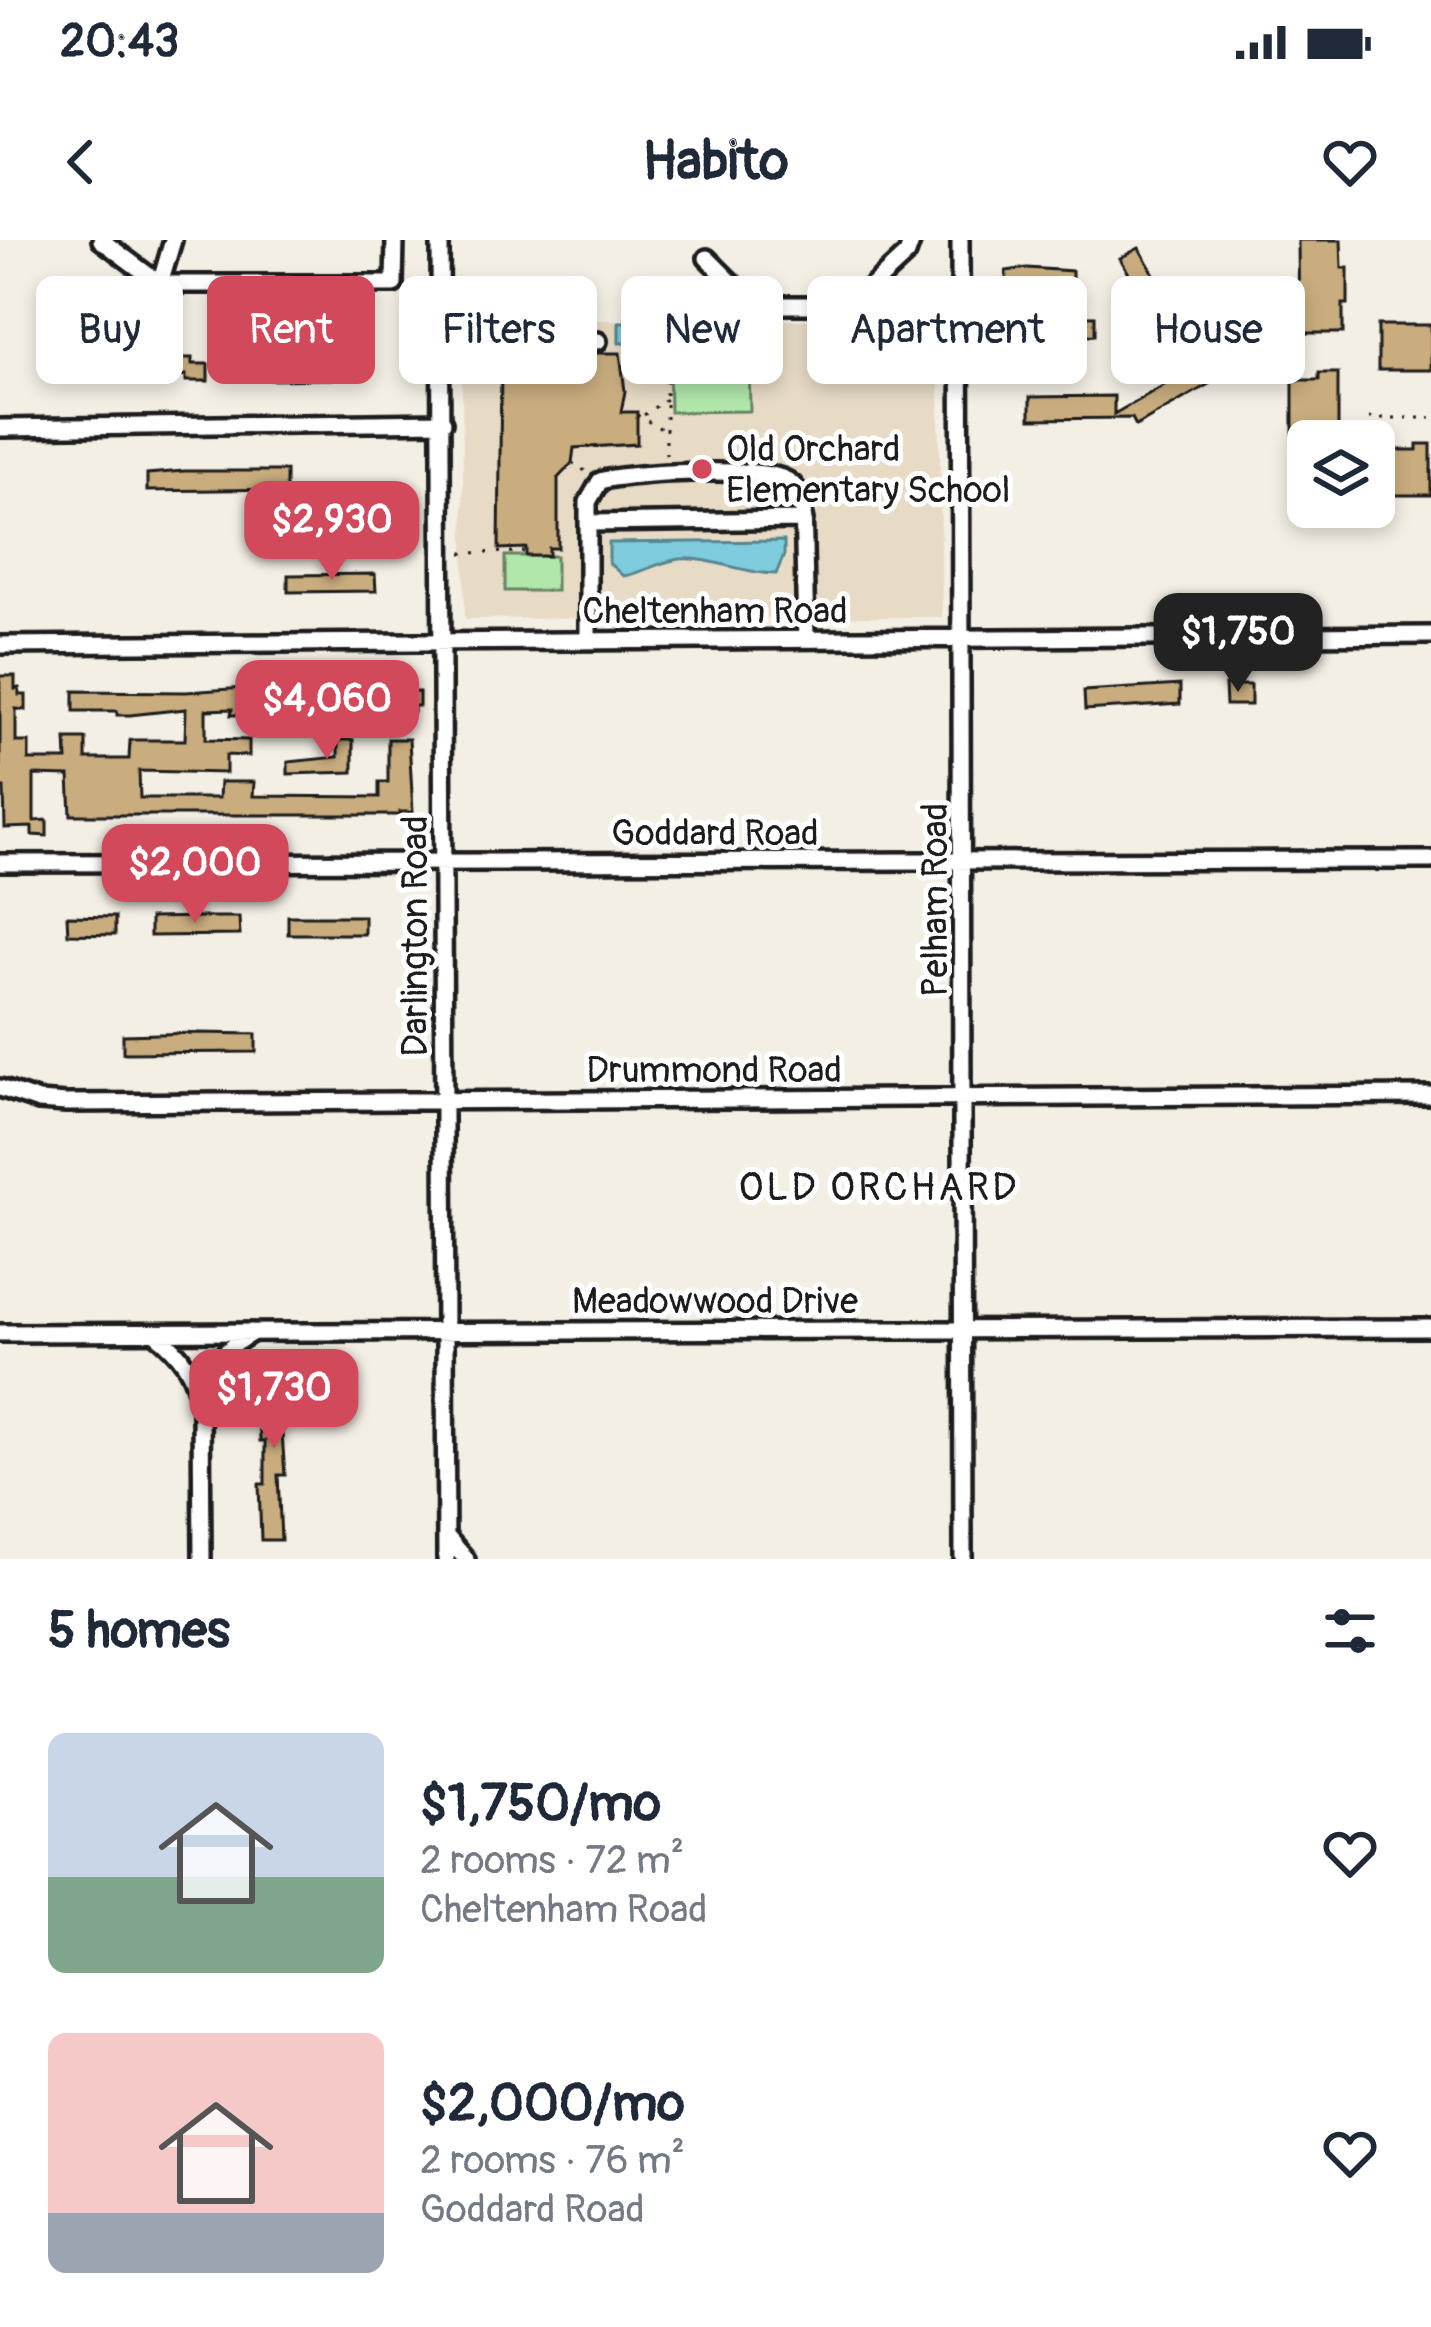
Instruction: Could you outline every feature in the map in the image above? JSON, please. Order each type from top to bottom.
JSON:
[{"type":"street","points":[[101,240],[149,276]]},
{"type":"street","points":[[162,276],[173,240]]},
{"type":"street","points":[[183,284],[394,284],[395,240]]},
{"type":"street","name":"Darlington Road","points":[[440,240],[441,276]]},
{"type":"street","points":[[707,258],[754,305],[852,304],[907,254],[912,240]]},
{"type":"street","name":"Pelham Road","points":[[960,240],[963,1559]]},
{"type":"street","name":"Darlington Road","points":[[443,384],[446,1559]]},
{"type":"street","points":[[0,428],[443,422]]},
{"type":"street","points":[[588,641],[588,523],[593,488],[600,481],[626,474],[780,476],[799,492],[804,520],[806,639]]},
{"type":"street","points":[[588,523],[804,520]]},
{"type":"street","name":"Cheltenham Road","points":[[0,645],[1431,635]]},
{"type":"street","name":"Goddard Road","points":[[0,863],[1431,860]]},
{"type":"street","name":"Drummond Road","points":[[0,1088],[39,1101],[66,1103],[1431,1095]]},
{"type":"street","name":"Meadowwood Drive","points":[[0,1333],[1431,1328]]},
{"type":"street","points":[[202,1559],[201,1406],[205,1384],[218,1361],[253,1332]]},
{"type":"street","points":[[155,1333],[190,1367],[201,1406]]},
{"type":"street","points":[[446,1536],[466,1559]]},
{"type":"path","points":[[666,384],[666,460]]},
{"type":"path","points":[[666,399],[640,415],[666,432]]},
{"type":"path","points":[[1369,418],[1431,418]]},
{"type":"path","points":[[572,463],[589,472]]},
{"type":"path","points":[[462,553],[524,552]]},
{"type":"shaded area","name":"Old Orchard Elementary School","points":[[597,320],[621,320],[621,384],[783,384],[783,320],[807,320],[807,384],[939,384],[942,617],[465,619],[462,384],[597,384]]},
{"type":"green space","points":[[670,384],[750,384],[750,411],[670,412]]},
{"type":"green space","points":[[505,556],[556,556],[556,591],[505,591]]},
{"type":"water","points":[[784,541],[776,574],[680,559],[623,576],[609,563],[609,543]]},
{"type":"building","points":[[1298,240],[1341,240],[1342,268],[1348,268],[1343,333],[1305,333],[1305,276],[1298,276]]},
{"type":"building","points":[[1139,248],[1155,276],[1130,276],[1120,258]]},
{"type":"building","points":[[1006,271],[1072,271],[1072,276],[1006,276]]},
{"type":"building","points":[[1087,316],[1095,316],[1095,335],[1087,335]]},
{"type":"building","points":[[1378,325],[1431,325],[1431,370],[1378,370]]},
{"type":"building","name":"Old Orchard Elementary School","points":[[597,353],[620,353],[625,391],[621,412],[637,412],[637,444],[574,448],[572,463],[558,478],[558,548],[549,548],[549,556],[526,556],[526,548],[499,549],[501,384],[597,384]]},
{"type":"building","points":[[183,358],[192,358],[192,364],[207,364],[207,381],[186,381]]},
{"type":"building","points":[[1319,373],[1338,373],[1338,420],[1293,420],[1293,384],[1319,380]]},
{"type":"building","points":[[1166,384],[1209,384],[1136,426],[1132,418],[1030,419],[1030,397],[1114,396],[1114,414]]},
{"type":"building","points":[[1417,444],[1431,444],[1431,495],[1395,495],[1395,450],[1417,450]]},
{"type":"building","points":[[286,471],[286,489],[147,491],[147,474]]},
{"type":"building","points":[[375,574],[376,591],[288,592],[288,575]]},
{"type":"building","points":[[0,676],[15,676],[15,689],[26,695],[26,710],[16,709],[16,742],[29,742],[29,760],[67,760],[66,739],[86,739],[86,759],[129,759],[130,740],[185,740],[186,709],[130,715],[74,711],[74,691],[419,692],[419,706],[405,712],[405,718],[306,717],[305,730],[292,730],[291,714],[231,715],[232,709],[206,710],[206,739],[249,740],[249,756],[226,755],[226,773],[139,771],[140,798],[219,798],[220,782],[254,782],[253,796],[379,797],[379,782],[388,782],[388,739],[409,739],[413,812],[71,815],[69,776],[34,775],[34,821],[47,820],[47,836],[32,835],[32,827],[5,828],[4,788],[0,788]]},
{"type":"building","points":[[1180,685],[1180,704],[1085,710],[1084,691]]},
{"type":"building","points":[[1225,685],[1251,685],[1251,705],[1226,705]]},
{"type":"building","points":[[338,740],[353,740],[353,772],[288,774],[288,762],[338,757]]},
{"type":"building","points":[[67,916],[115,917],[115,935],[68,934]]},
{"type":"building","points":[[288,916],[364,916],[364,934],[288,934]]},
{"type":"building","points":[[239,917],[240,935],[150,936],[150,918]]},
{"type":"building","points":[[256,1034],[256,1052],[123,1053],[123,1035]]},
{"type":"building","points":[[259,1383],[307,1389],[307,1406],[280,1406],[285,1475],[278,1475],[281,1540],[261,1540],[259,1484],[265,1484],[265,1441],[260,1441]]},
{"type":"place","name":"Old Orchard Elementary School","points":[[702,469]]},
{"type":"district","name":"OLD ORCHARD","points":[[879,1186]]}]
